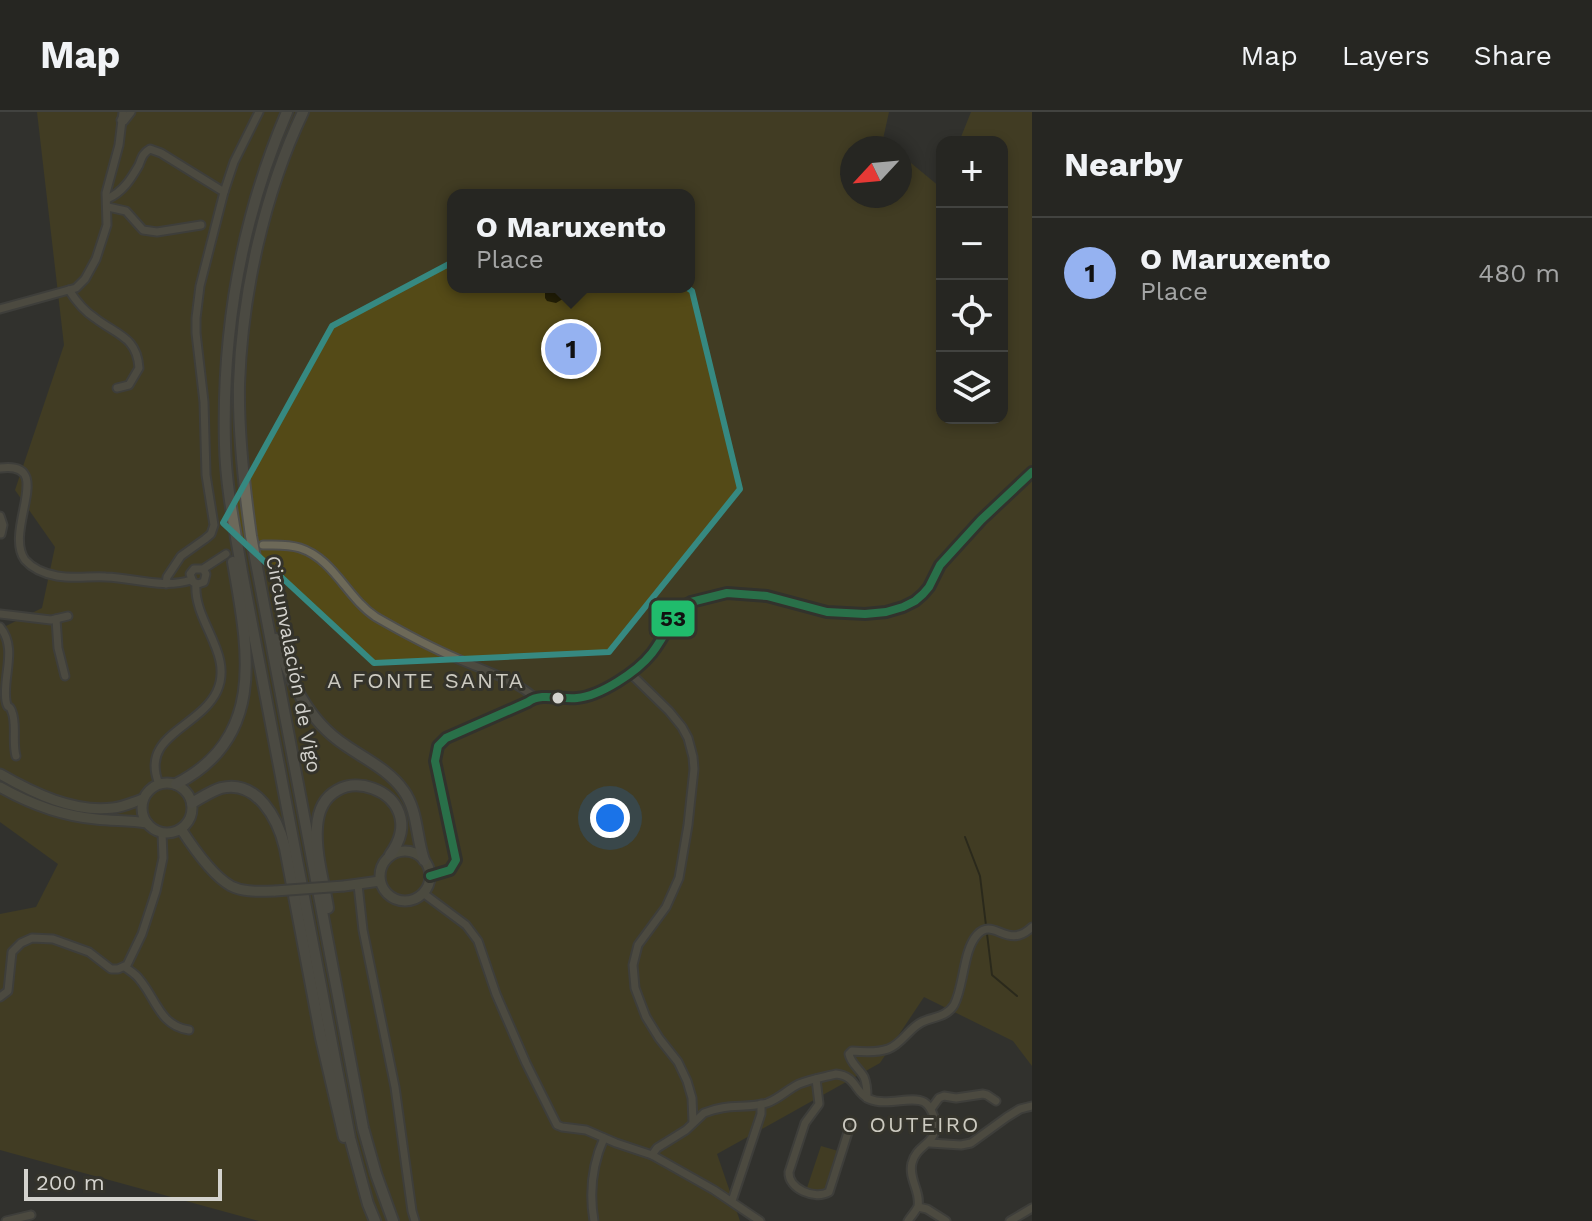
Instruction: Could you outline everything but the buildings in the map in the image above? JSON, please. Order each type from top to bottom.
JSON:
[{"type":"highway","name":"Circunvalación de Vigo","points":[[287,112],[256,196],[243,247],[232,307],[226,373],[225,437],[231,505],[350,1138],[375,1221]]},
{"type":"highway","name":"Circunvalación de Vigo","points":[[303,112],[275,185],[248,294],[240,371],[239,427],[246,498],[268,624],[363,1128],[393,1221]]},
{"type":"highway","points":[[176,784],[204,766],[224,744],[232,730],[247,680],[243,618],[230,543],[228,520],[231,505]]},
{"type":"highway","points":[[268,624],[296,690],[316,720],[402,788],[410,801],[424,860]]},
{"type":"highway","points":[[332,966],[334,943],[317,829],[322,808],[330,796],[345,787],[358,785],[373,787],[388,797],[398,811],[401,829],[396,847],[390,855]]},
{"type":"highway","points":[[192,803],[220,788],[239,788],[264,803],[279,827],[338,1116],[357,1182],[368,1204]]},
{"type":"main road","points":[[0,774],[40,794],[86,807],[118,808],[143,799]]},
{"type":"main road","points":[[159,784],[176,784],[184,789],[192,803],[190,818],[181,829],[162,833],[147,823],[142,811],[143,799],[150,789],[159,784]]},
{"type":"main road","points":[[0,787],[20,798],[68,815],[147,823]]},
{"type":"main road","points":[[181,829],[210,867],[233,887],[275,891],[380,881]]},
{"type":"main road","points":[[411,851],[424,860],[430,876],[423,893],[410,900],[396,899],[387,894],[380,881],[380,869],[390,855],[411,851]]},
{"type":"street","points":[[122,116],[126,120],[131,112]]},
{"type":"street","points":[[166,584],[167,577],[181,556],[211,534],[214,525],[206,475],[204,402],[196,318],[200,286],[224,192],[234,162],[259,112]]},
{"type":"street","points":[[0,309],[81,284],[96,259],[107,225],[106,193],[119,145],[122,116]]},
{"type":"street","points":[[108,203],[120,192],[150,149],[224,192]]},
{"type":"street","points":[[108,203],[126,211],[143,230],[157,232],[201,225]]},
{"type":"street","points":[[69,290],[84,309],[130,341],[135,349],[139,368],[129,385],[117,388]]},
{"type":"street","points":[[0,468],[17,468],[23,470],[27,477],[28,491],[20,522],[19,542],[23,556],[43,572],[66,578],[108,577],[166,584],[201,583],[206,574],[203,569]]},
{"type":"street","points":[[263,545],[299,547],[309,552],[324,563],[356,600],[376,616],[445,654],[512,682],[534,697],[577,698],[592,696],[630,673],[651,654],[678,610],[684,604],[703,598],[744,593],[827,612],[865,614],[903,607],[915,601],[929,587],[940,565],[981,520],[1032,472]]},
{"type":"street","points":[[0,516],[3,525],[1,534]]},
{"type":"street","points":[[159,784],[154,764],[158,749],[202,712],[219,688],[220,662],[198,606],[190,574],[194,569],[203,569],[226,554]]},
{"type":"street","points":[[0,614],[56,619],[68,616]]},
{"type":"street","points":[[56,619],[58,648],[65,676]]},
{"type":"street","points":[[0,627],[8,644],[6,701],[12,712],[16,756]]},
{"type":"street","points":[[630,673],[682,727],[693,757],[688,825],[679,878],[666,907],[638,945],[633,965],[635,988],[646,1017],[678,1062],[687,1081],[692,1098],[693,1122]]},
{"type":"street","points":[[430,876],[450,870],[456,860],[436,767],[438,746],[453,734],[534,697]]},
{"type":"street","points":[[0,997],[8,991],[12,952],[32,938],[53,939],[89,952],[111,969],[125,967],[142,934],[156,891],[163,858],[162,833]]},
{"type":"street","points":[[358,885],[363,930],[395,1087],[415,1221]]},
{"type":"street","points":[[423,893],[466,925],[478,941],[496,994],[554,1121],[562,1127],[586,1130],[652,1155],[696,1178],[760,1221]]},
{"type":"street","points":[[867,1098],[866,1083],[849,1054],[852,1051],[884,1051],[891,1048],[920,1023],[951,1010],[978,933],[992,929],[1019,937],[1032,927]]},
{"type":"street","points":[[125,967],[141,981],[166,1020],[189,1030]]},
{"type":"street","points":[[652,1155],[657,1148],[710,1110],[771,1102],[799,1084],[836,1074],[849,1077],[867,1098],[895,1103],[919,1100],[931,1109],[935,1130],[930,1143],[913,1160],[912,1180],[918,1207],[908,1221]]},
{"type":"street","points":[[816,1079],[819,1104],[805,1123],[789,1172],[790,1183],[820,1196],[829,1192],[851,1123]]},
{"type":"street","points":[[931,1109],[944,1096],[956,1098],[983,1094],[996,1101]]},
{"type":"street","points":[[732,1201],[761,1114],[761,1104]]},
{"type":"street","points":[[930,1143],[966,1144],[1020,1109],[1032,1106]]},
{"type":"street","points":[[594,1221],[591,1189],[595,1163],[604,1138]]},
{"type":"street","points":[[918,1207],[946,1221]]},
{"type":"street","points":[[1010,1221],[1032,1208]]},
{"type":"street","points":[[6,1221],[31,1215]]},
{"type":"highlighted area","points":[[562,204],[692,291],[740,489],[609,652],[374,663],[223,523],[332,326]]},
{"type":"shaded area","points":[[37,112],[889,112],[884,136],[840,136],[840,208],[912,208],[912,164],[936,184],[936,424],[1008,424],[1008,136],[961,136],[971,112],[1032,112],[1032,1066],[1013,1041],[924,997],[880,1063],[717,1154],[740,1221],[259,1221],[0,1150],[0,914],[36,907],[58,864],[0,822],[0,629],[42,608],[55,547],[15,490],[64,345]]},
{"type":"shaded area","points":[[545,293],[573,293],[556,303],[545,298]]},
{"type":"shaded area","points":[[821,1146],[838,1151],[825,1190],[821,1192],[807,1188]]},
{"type":"waterway","points":[[965,837],[980,876],[992,975],[1017,996]]},
{"type":"transit line","name":"53","points":[[430,876],[450,870],[456,860],[435,761],[438,746],[446,738],[533,699],[577,698],[607,688],[628,675],[652,653],[678,610],[691,602],[727,593],[767,596],[827,612],[865,614],[903,607],[923,594],[940,565],[981,520],[1032,472]]},
{"type":"place","name":"O Maruxento","points":[[571,349]]},
{"type":"district","name":"A FONTE SANTA","points":[[426,680]]},
{"type":"district","name":"O OUTEIRO","points":[[911,1124]]}]
